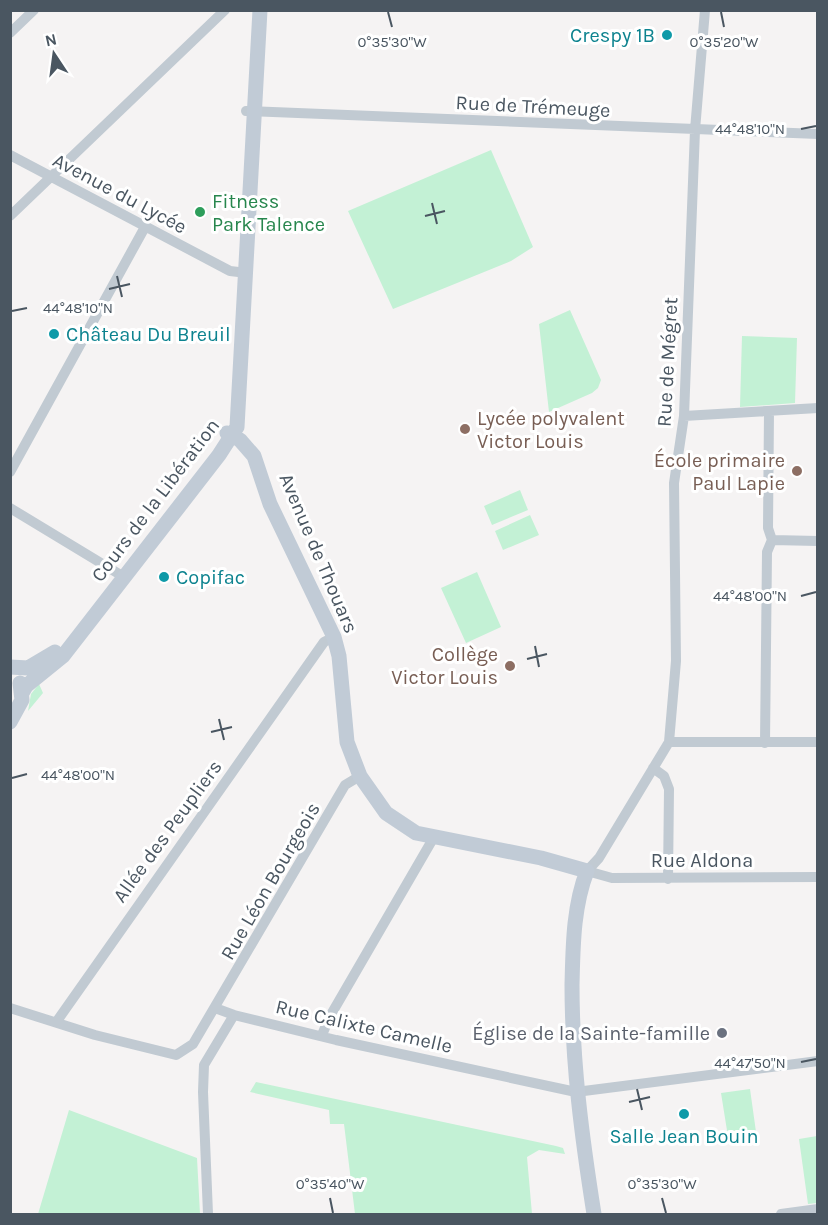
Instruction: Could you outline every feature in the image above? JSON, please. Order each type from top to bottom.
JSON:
[{"type":"main road","name":"Cours de la Libération","points":[[251,112],[252,10]]},
{"type":"main road","name":"Cours de la Libération","points":[[22,693],[27,686],[63,656],[239,419],[242,273],[251,112],[260,10]]},
{"type":"main road","name":"Avenue de Thouars","points":[[230,434],[246,445],[254,456],[270,504],[334,637],[347,742],[360,776],[386,813],[396,822],[416,833],[540,858],[587,871]]},
{"type":"main road","name":"Cours de la Libération","points":[[10,668],[28,668],[58,649],[121,575]]},
{"type":"main road","points":[[10,668],[18,678],[22,693],[20,707],[10,722]]},
{"type":"main road","points":[[587,871],[581,888],[573,950],[576,1092],[594,1215]]},
{"type":"street","points":[[10,33],[34,10]]},
{"type":"street","points":[[10,216],[225,10]]},
{"type":"street","name":"Rue de Mégret","points":[[587,871],[599,858],[669,742],[676,662],[674,483],[684,416],[695,130],[705,10]]},
{"type":"street","name":"Rue de Trémeuge","points":[[251,112],[818,134]]},
{"type":"street","name":"Avenue du Lycée","points":[[10,155],[145,227],[242,273]]},
{"type":"street","points":[[10,472],[145,227]]},
{"type":"street","points":[[684,416],[818,408]]},
{"type":"street","points":[[765,743],[767,552],[771,540],[768,528],[769,411]]},
{"type":"street","points":[[10,508],[121,575]]},
{"type":"street","points":[[771,540],[818,541]]},
{"type":"street","name":"Allée des Peupliers","points":[[57,1021],[324,642],[334,637]]},
{"type":"street","points":[[669,742],[818,742]]},
{"type":"street","points":[[653,768],[664,776],[669,789],[668,879]]},
{"type":"street","name":"Rue Léon Bourgeois","points":[[57,1021],[95,1035],[176,1055],[193,1044],[345,785],[360,776]]},
{"type":"street","points":[[322,1035],[329,1018],[434,837]]},
{"type":"street","name":"Rue Aldona","points":[[587,871],[612,878],[818,878]]},
{"type":"street","points":[[10,1008],[57,1021]]},
{"type":"street","name":"Rue Calixte Camelle","points":[[215,1008],[234,1015],[576,1092],[818,1061]]},
{"type":"street","points":[[208,1215],[204,1065],[234,1015]]},
{"type":"street","points":[[781,1215],[818,1209]]},
{"type":"green space","points":[[491,150],[533,247],[511,261],[393,309],[348,211]]},
{"type":"green space","points":[[570,310],[601,380],[598,388],[592,393],[549,412],[539,324]]},
{"type":"green space","points":[[742,336],[797,338],[795,403],[740,407]]},
{"type":"green space","points":[[520,490],[528,510],[492,525],[484,506]]},
{"type":"green space","points":[[530,515],[539,535],[503,550],[495,531]]},
{"type":"green space","points":[[477,572],[501,627],[466,643],[441,588]]},
{"type":"green space","points":[[39,684],[43,693],[28,711],[31,694]]},
{"type":"green space","points":[[256,1082],[556,1146],[563,1148],[565,1154],[539,1150],[527,1157],[532,1214],[355,1214],[344,1124],[330,1124],[329,1110],[250,1092]]},
{"type":"green space","points":[[750,1089],[757,1139],[729,1143],[721,1093]]},
{"type":"green space","points":[[69,1110],[197,1158],[200,1214],[38,1214]]},
{"type":"green space","points":[[817,1136],[817,1203],[808,1204],[799,1139]]},
{"type":"place","name":"Crespy 1B","points":[[667,35]]},
{"type":"place","name":"Fitness Park Talence","points":[[200,212]]},
{"type":"place","name":"Château Du Breuil","points":[[54,334]]},
{"type":"place","name":"Lycée polyvalent Victor Louis","points":[[465,429]]},
{"type":"place","name":"École primaire Paul Lapie","points":[[797,471]]},
{"type":"place","name":"Copifac","points":[[164,577]]},
{"type":"place","name":"Collège Victor Louis","points":[[510,666]]},
{"type":"place","name":"Église de la Sainte-famille","points":[[722,1033]]},
{"type":"place","name":"Salle Jean Bouin","points":[[684,1114]]}]
